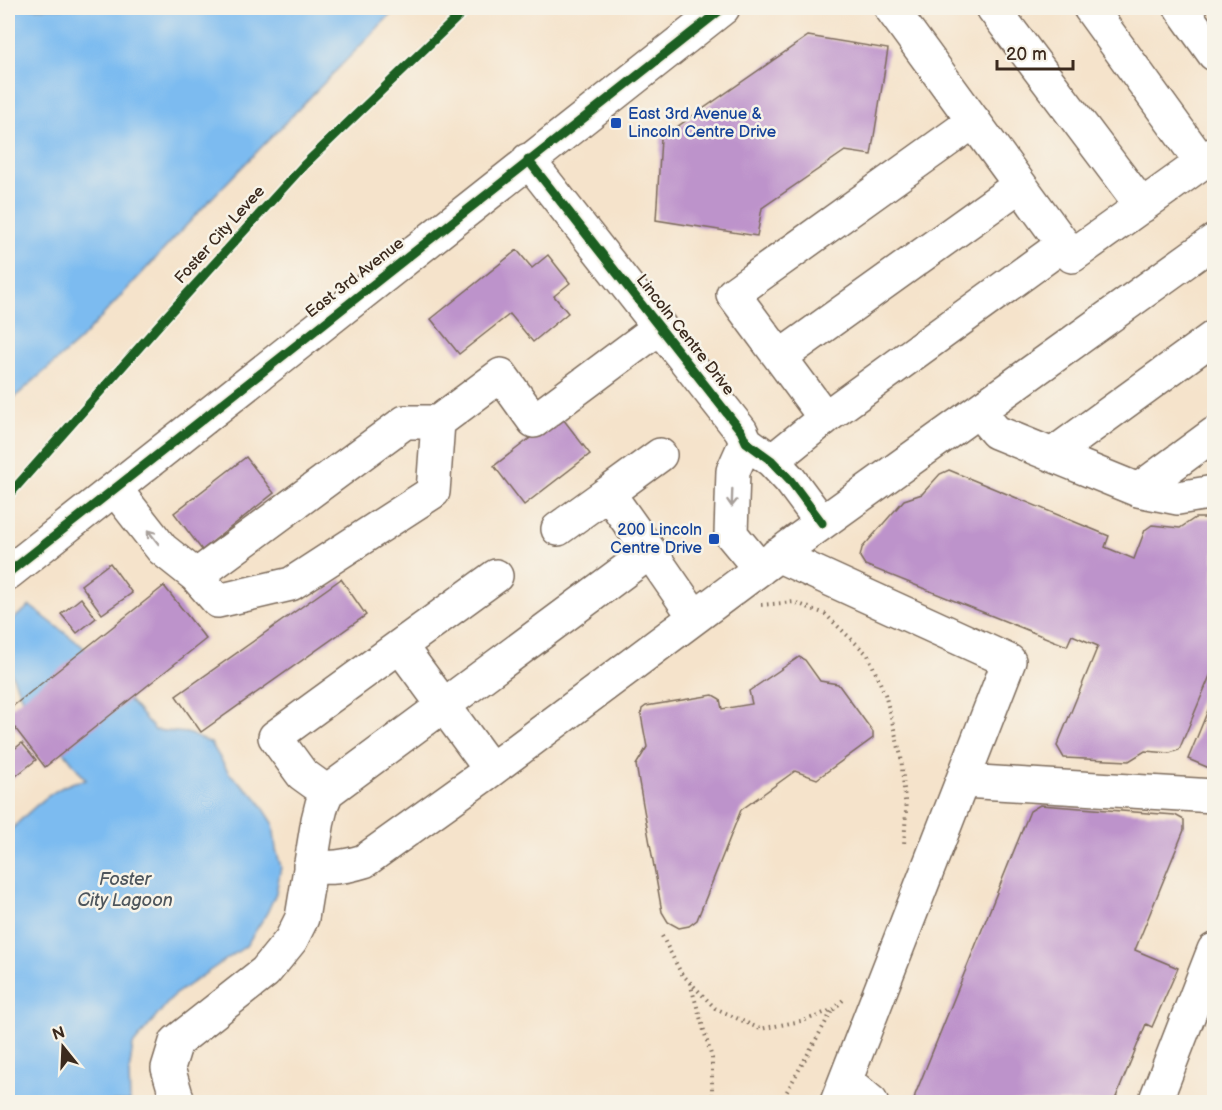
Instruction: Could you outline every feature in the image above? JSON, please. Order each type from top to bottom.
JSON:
[{"type":"street","name":"East 3rd Avenue","points":[[8,573],[723,8]]},
{"type":"street","points":[[891,8],[1072,256],[1208,158],[1090,8]]},
{"type":"street","points":[[993,8],[1142,206]]},
{"type":"street","points":[[1181,8],[1215,54]]},
{"type":"street","points":[[825,418],[733,294],[974,121]]},
{"type":"street","name":"Lincoln Centre Drive","points":[[528,160],[741,431],[746,442],[772,460],[822,523]]},
{"type":"street","points":[[780,357],[1020,185]]},
{"type":"street","points":[[310,866],[344,868],[364,861],[822,523],[1215,242]]},
{"type":"street","points":[[772,460],[825,418],[1064,244]]},
{"type":"street","points":[[196,576],[405,422],[438,422],[501,375],[534,421],[660,327]]},
{"type":"street","points":[[1052,455],[1215,337]]},
{"type":"street","points":[[979,412],[996,432],[1138,490],[1179,498],[1215,492]]},
{"type":"street","points":[[114,489],[162,549],[196,576],[218,602],[291,584],[433,492],[438,422]]},
{"type":"street","points":[[1138,490],[1215,434]]},
{"type":"street","points":[[746,442],[733,471],[731,534],[769,562],[1009,661],[841,1092],[871,1102]]},
{"type":"street","points":[[558,530],[660,456]]},
{"type":"street","points":[[608,493],[695,617]]},
{"type":"street","points":[[178,1102],[168,1068],[176,1042],[265,972],[291,940],[302,918],[320,812],[327,792],[650,552]]},
{"type":"street","points":[[327,792],[302,774],[275,737],[496,576]]},
{"type":"street","points":[[399,646],[490,770]]},
{"type":"street","points":[[963,781],[1215,796]]},
{"type":"street","points":[[1155,1102],[1215,950]]},
{"type":"path","points":[[752,610],[762,605],[794,602],[825,614],[868,655],[885,694],[901,756],[906,811],[904,853]]},
{"type":"path","points":[[662,936],[681,973],[715,1008],[760,1029],[806,1020],[834,1008]]},
{"type":"path","points":[[690,982],[712,1058],[712,1102]]},
{"type":"path","points":[[781,1102],[834,1008],[847,996]]},
{"type":"water","points":[[8,8],[397,8],[208,202],[79,341],[8,403]]},
{"type":"water","name":"Foster City Lagoon","points":[[30,606],[82,646],[155,730],[187,733],[211,743],[229,773],[257,798],[273,823],[281,867],[276,893],[267,913],[246,946],[174,995],[133,1045],[129,1073],[130,1102],[8,1102],[8,833],[46,797],[64,786],[86,780],[22,698],[8,665],[8,623]]},
{"type":"building","points":[[808,36],[888,49],[871,155],[845,151],[762,208],[757,236],[656,220],[661,138]]},
{"type":"building","points":[[517,250],[532,268],[548,255],[570,283],[554,296],[568,313],[533,342],[510,314],[459,354],[431,319]]},
{"type":"building","points":[[560,415],[590,454],[524,505],[494,466]]},
{"type":"building","points":[[246,457],[274,493],[202,550],[174,513]]},
{"type":"building","points":[[949,470],[1109,536],[1105,547],[1134,559],[1145,530],[1152,525],[1180,528],[1195,518],[1214,518],[1214,666],[1179,750],[1170,753],[1145,751],[1129,761],[1064,758],[1057,746],[1098,646],[1072,635],[1067,646],[865,565],[860,557],[862,548],[904,500],[922,494],[940,474]]},
{"type":"building","points":[[110,563],[132,593],[102,614],[81,585]]},
{"type":"building","points":[[341,579],[366,615],[201,732],[176,696]]},
{"type":"building","points":[[164,586],[206,639],[45,767],[8,719],[8,710]]},
{"type":"building","points":[[81,598],[96,618],[77,633],[61,614]]},
{"type":"building","points":[[799,657],[805,660],[820,681],[838,684],[873,732],[873,738],[817,779],[795,771],[741,810],[697,920],[689,926],[679,928],[668,922],[662,912],[636,765],[647,747],[642,709],[646,706],[713,695],[720,699],[722,709],[752,704],[749,691]]},
{"type":"building","points":[[1211,703],[1214,704],[1214,770],[1188,759]]},
{"type":"building","points":[[22,743],[36,760],[11,780],[8,775],[8,754]]},
{"type":"building","points":[[1040,805],[1175,815],[1184,820],[1184,830],[1135,950],[1178,968],[1152,1027],[1146,1024],[1114,1102],[914,1102],[1030,811]]},
{"type":"cycle path","name":"Foster City Levee","points":[[8,496],[304,165],[467,8]]},
{"type":"cycle path","points":[[8,573],[723,8]]},
{"type":"cycle path","points":[[528,160],[741,431],[746,442],[772,461],[790,480],[822,523]]},
{"type":"place","name":"East 3rd Avenue & Lincoln Centre Drive","points":[[616,123]]},
{"type":"place","name":"200 Lincoln Centre Drive","points":[[714,539]]}]
